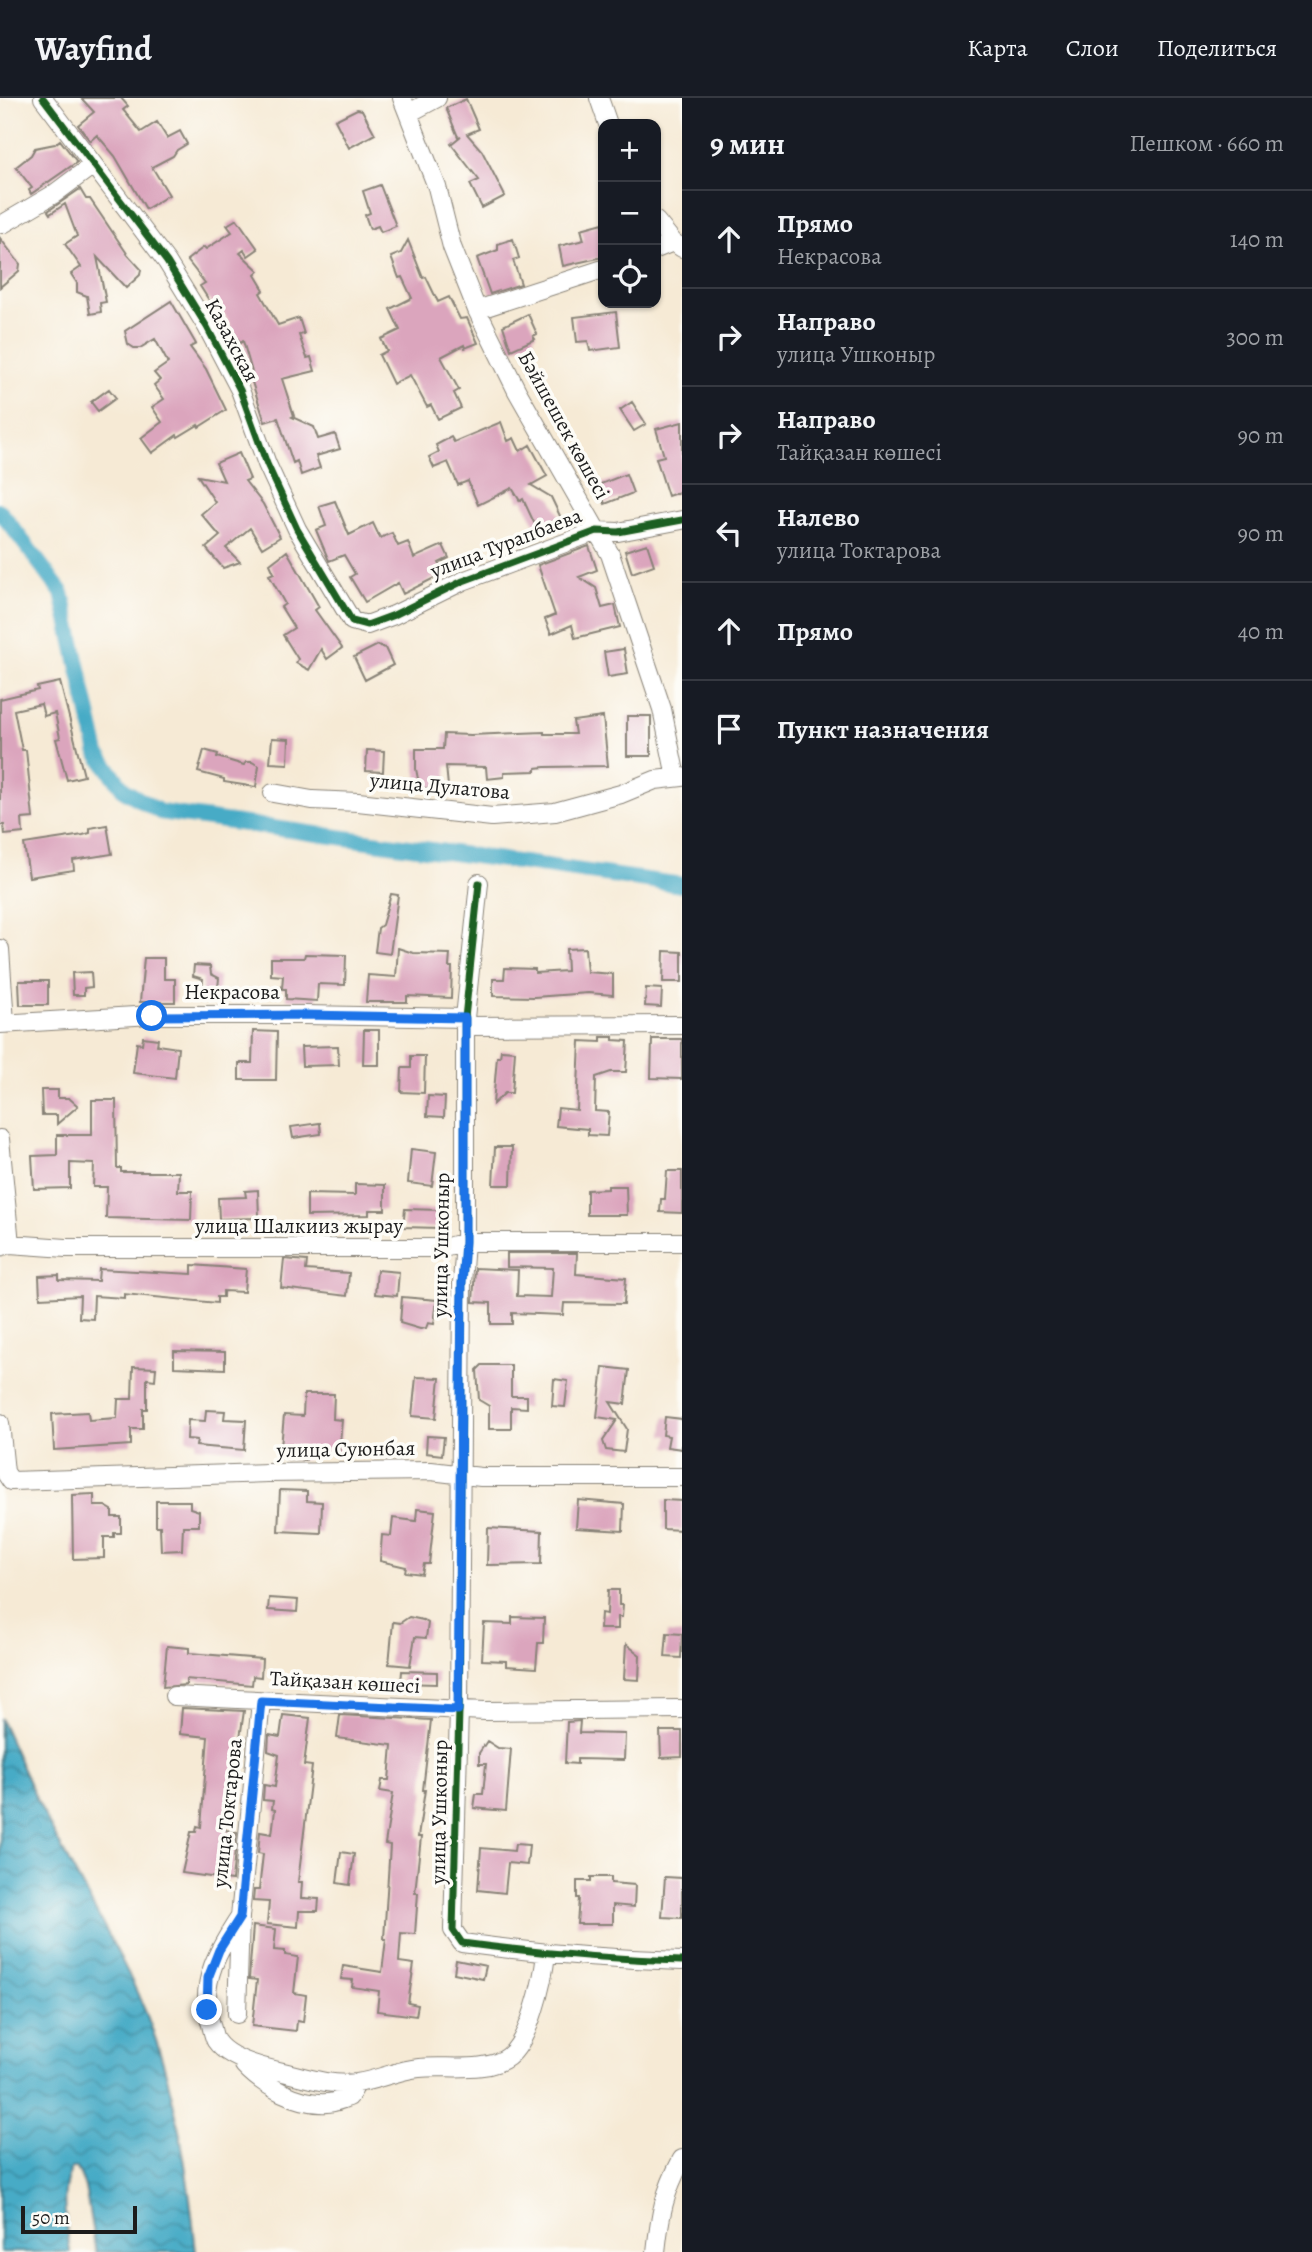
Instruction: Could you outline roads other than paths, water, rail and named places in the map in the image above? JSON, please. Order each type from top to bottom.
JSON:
[{"type":"street","name":"Казахская","points":[[43,98],[167,262],[207,327],[240,390],[267,464],[297,529],[352,621]]},
{"type":"street","points":[[405,105],[437,98]]},
{"type":"street","points":[[599,98],[606,119]]},
{"type":"street","name":"Бәйшешек көшесі","points":[[405,105],[437,187],[452,247],[477,310],[517,391],[610,554],[662,709],[679,777]]},
{"type":"street","points":[[3,224],[54,194],[93,165]]},
{"type":"street","points":[[661,227],[677,245]]},
{"type":"street","points":[[477,310],[598,270]]},
{"type":"street","name":"улица Турапбаева","points":[[352,621],[367,625],[463,581],[597,531],[618,532],[682,520]]},
{"type":"street","name":"улица Дулатова","points":[[273,793],[312,800],[358,802],[492,817],[555,812],[621,794],[655,780],[679,777]]},
{"type":"street","name":"улица Ушконыр","points":[[479,883],[465,1022],[465,1242],[462,1283],[453,1930],[462,1943],[546,1954]]},
{"type":"street","points":[[0,949],[3,1023]]},
{"type":"street","name":"Некрасова","points":[[3,1023],[164,1015],[682,1025]]},
{"type":"street","points":[[0,1139],[5,1245]]},
{"type":"street","name":"улица Шалкииз жырау","points":[[5,1245],[79,1248],[444,1248],[465,1242],[682,1242]]},
{"type":"street","name":"улица Суюнбая","points":[[0,1423],[5,1472],[11,1481],[431,1471],[461,1475],[682,1477]]},
{"type":"street","name":"Тайқазан көшесі","points":[[174,1696],[458,1710],[682,1709]]},
{"type":"street","name":"улица Токтарова","points":[[237,2014],[240,1917],[261,1701]]},
{"type":"street","points":[[240,1917],[219,1950],[208,1978],[207,2010],[216,2042],[237,2058],[322,2082],[357,2082],[420,2068],[497,2064],[510,2055],[524,2034],[544,1974],[546,1954],[682,1961]]},
{"type":"street","points":[[656,2252],[660,2216],[668,2186],[682,2159]]},
{"type":"water","points":[[0,1718],[42,1811],[112,1941],[146,2013],[173,2101],[189,2192],[196,2252],[96,2252],[85,2187],[77,2168],[72,2168],[64,2198],[70,2252],[0,2252]]},
{"type":"waterway","points":[[0,511],[62,593],[98,754],[124,790],[160,812],[682,885]]}]
